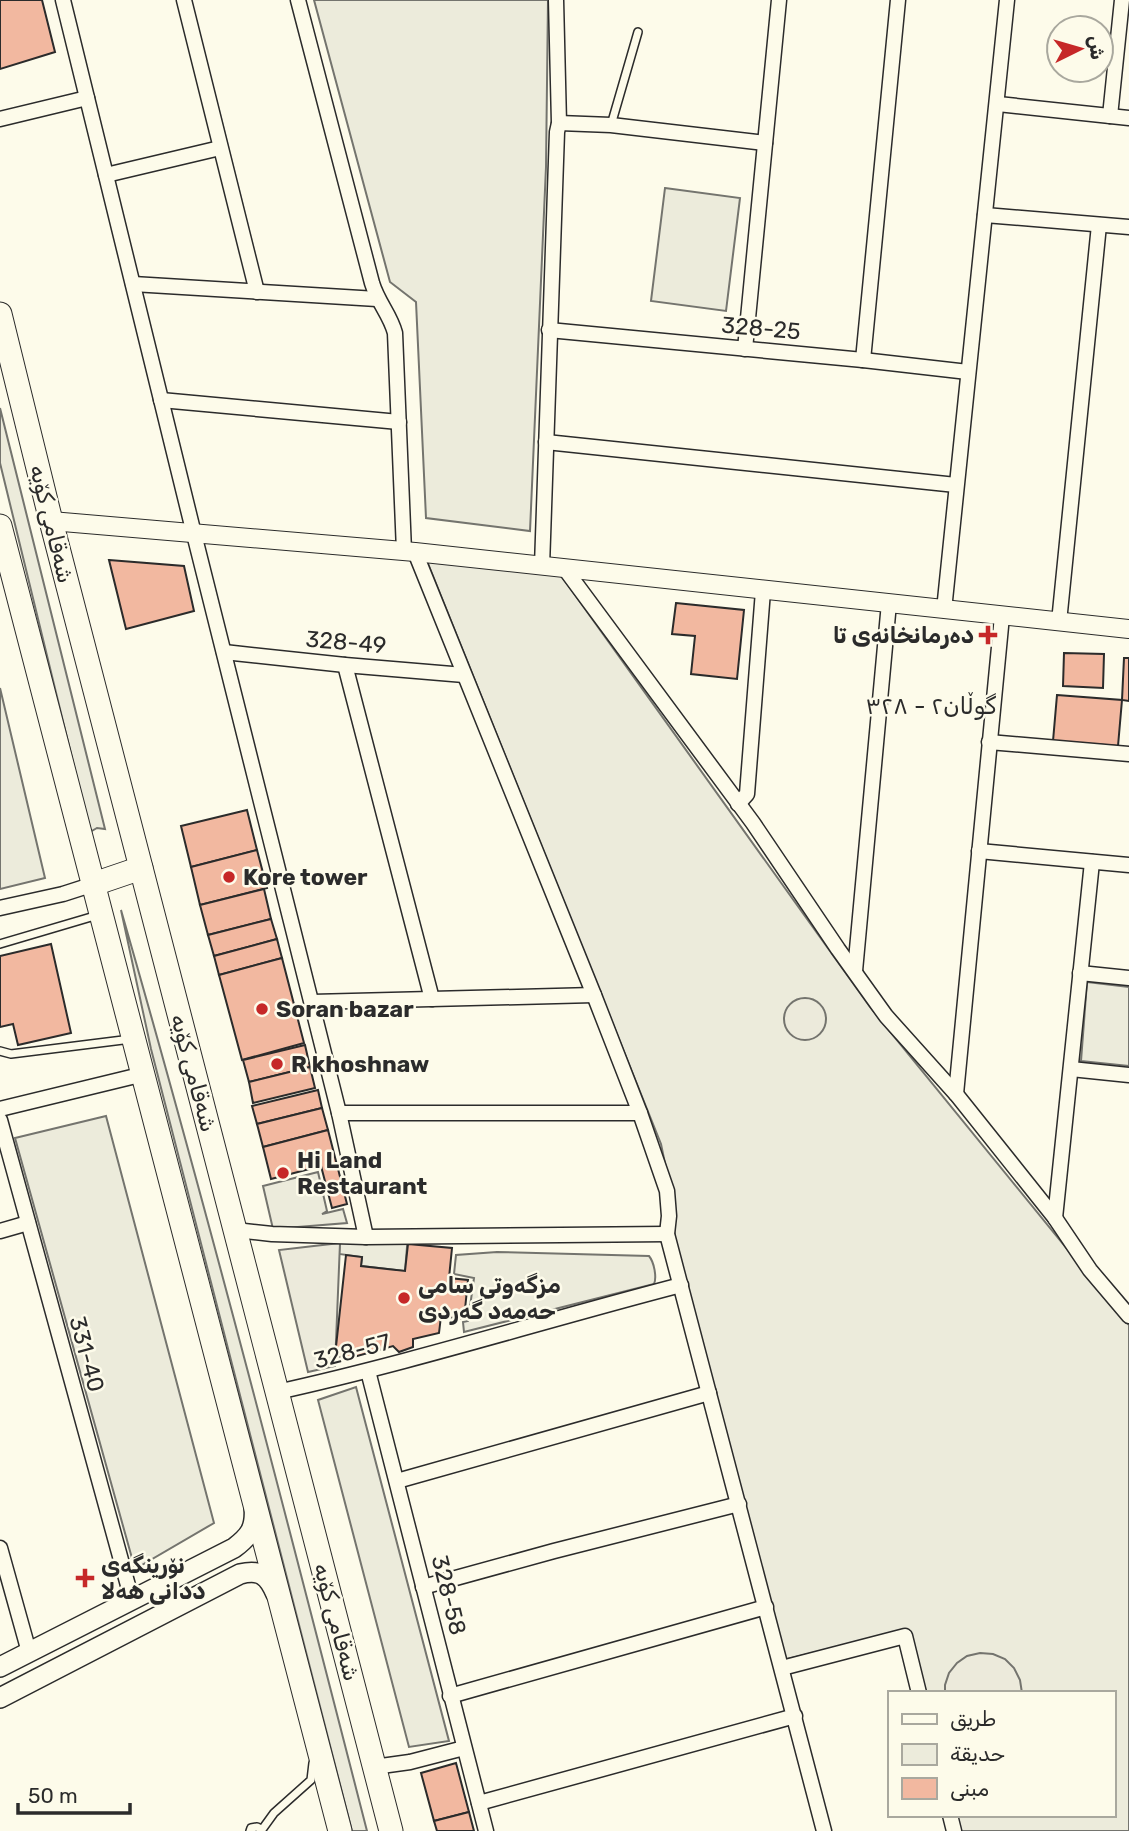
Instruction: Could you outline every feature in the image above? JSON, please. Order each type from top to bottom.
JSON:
[{"type":"highway","name":"شەقامی کۆیە","points":[[0,314],[51,521],[391,1831]]},
{"type":"highway","points":[[0,526],[340,1831]]},
{"type":"highway","points":[[94,884],[141,868]]},
{"type":"main road","points":[[0,1667],[234,1548],[247,1538],[252,1528],[253,1495]]},
{"type":"main road","points":[[0,1698],[240,1574],[259,1573],[266,1577],[281,1604]]},
{"type":"main road","points":[[158,1587],[170,1611]]},
{"type":"street","points":[[63,0],[340,1113],[366,1237]]},
{"type":"street","points":[[184,0],[257,292]]},
{"type":"street","points":[[298,0],[377,299],[391,320],[395,333],[409,552],[464,675],[594,995],[667,1191],[667,1234],[795,1716],[821,1830]]},
{"type":"street","points":[[542,566],[559,123],[556,0]]},
{"type":"street","points":[[745,349],[779,0]]},
{"type":"street","points":[[863,360],[898,0]]},
{"type":"street","points":[[944,610],[1007,0]]},
{"type":"street","points":[[1110,116],[1122,0]]},
{"type":"street","points":[[0,119],[88,98]]},
{"type":"street","points":[[998,104],[1129,118]]},
{"type":"street","points":[[559,123],[611,125],[765,143]]},
{"type":"street","points":[[106,175],[220,148]]},
{"type":"street","points":[[985,215],[1129,228]]},
{"type":"street","points":[[1059,622],[1099,225]]},
{"type":"street","points":[[133,284],[377,299]]},
{"type":"street","name":"328-25","points":[[549,330],[968,372]]},
{"type":"street","points":[[161,400],[399,422]]},
{"type":"street","points":[[545,442],[957,485]]},
{"type":"street","points":[[51,521],[409,552],[1129,629]]},
{"type":"street","points":[[565,569],[753,823],[886,1016],[956,1094],[1055,1218],[1090,1270],[1129,1316]]},
{"type":"street","points":[[738,804],[747,794],[763,591]]},
{"type":"street","points":[[855,971],[889,603]]},
{"type":"street","points":[[956,1094],[1002,616]]},
{"type":"street","name":"328-49","points":[[224,652],[464,675]]},
{"type":"street","points":[[345,665],[432,999]]},
{"type":"street","points":[[989,742],[1129,754]]},
{"type":"street","points":[[979,850],[1129,865]]},
{"type":"street","points":[[1055,1218],[1092,862]]},
{"type":"street","points":[[0,908],[94,884]]},
{"type":"street","points":[[1080,973],[1129,978]]},
{"type":"street","points":[[312,1002],[594,995]]},
{"type":"street","points":[[1071,1069],[1129,1075]]},
{"type":"street","points":[[0,1109],[144,1074]]},
{"type":"street","points":[[340,1113],[640,1113]]},
{"type":"street","name":"331-40","points":[[0,1120],[132,1600]]},
{"type":"street","points":[[0,1231],[28,1223]]},
{"type":"street","points":[[235,1230],[366,1237],[667,1234]]},
{"type":"street","name":"328-57","points":[[277,1392],[368,1371],[681,1285]]},
{"type":"street","name":"328-58","points":[[368,1371],[486,1831]]},
{"type":"street","points":[[397,1481],[709,1393]]},
{"type":"street","points":[[423,1587],[739,1504]]},
{"type":"street","points":[[0,1548],[29,1652]]},
{"type":"street","points":[[450,1696],[766,1606]]},
{"type":"street","points":[[782,1668],[905,1636],[919,1691]]},
{"type":"street","points":[[479,1803],[795,1716]]},
{"type":"street","points":[[374,1767],[411,1762],[464,1748]]},
{"type":"lane","points":[[611,125],[638,32]]},
{"type":"lane","points":[[0,944],[102,914]]},
{"type":"lane","points":[[0,1051],[11,1054],[134,1039]]},
{"type":"lane","points":[[250,1831],[251,1828],[257,1827],[261,1830],[274,1813],[311,1780],[316,1738]]},
{"type":"green space","points":[[314,0],[548,0],[546,167],[530,531],[426,518],[416,302],[390,282]]},
{"type":"green space","points":[[665,188],[740,198],[726,311],[651,301]]},
{"type":"green space","points":[[0,408],[105,829],[97,828],[90,832],[0,463]]},
{"type":"green space","points":[[427,561],[560,574],[870,1007],[1129,1325],[1129,1831],[953,1831],[950,1817],[1115,1817],[1115,1691],[915,1691],[900,1632],[783,1660],[665,1229],[675,1212],[661,1144]]},
{"type":"green space","points":[[0,688],[45,878],[0,889]]},
{"type":"green space","points":[[121,910],[217,1255],[367,1831],[352,1831],[151,1049]]},
{"type":"green space","points":[[1087,982],[1129,987],[1129,1066],[1081,1061]]},
{"type":"green space","points":[[106,1116],[214,1523],[135,1569],[15,1138]]},
{"type":"green space","points":[[318,1172],[327,1211],[322,1214],[343,1209],[347,1223],[273,1229],[263,1186]]},
{"type":"green space","points":[[408,1235],[405,1271],[361,1266],[362,1257],[339,1254],[340,1243]]},
{"type":"green space","points":[[497,1252],[649,1256],[655,1281],[654,1284],[464,1332],[463,1322],[468,1321],[474,1278],[454,1274],[456,1255]]},
{"type":"green space","points":[[356,1387],[449,1741],[409,1747],[318,1400]]},
{"type":"shaded area","points":[[805,998],[820,1004],[826,1019],[820,1034],[805,1040],[790,1034],[784,1019],[790,1004]]},
{"type":"shaded area","points":[[340,1243],[335,1366],[308,1372],[279,1250]]},
{"type":"shaded area","points":[[993,1654],[1005,1659],[1014,1668],[1022,1691],[945,1691],[949,1673],[967,1656]]},
{"type":"building","points":[[0,0],[42,0],[55,52],[0,69]]},
{"type":"building","points":[[109,560],[184,566],[194,611],[126,629]]},
{"type":"building","points":[[676,603],[744,610],[737,679],[691,674],[695,636],[672,634]]},
{"type":"building","points":[[1064,653],[1104,654],[1103,688],[1063,686]]},
{"type":"building","points":[[1124,658],[1129,658],[1129,701],[1122,700]]},
{"type":"building","points":[[1057,695],[1122,700],[1118,746],[1053,741]]},
{"type":"building","points":[[247,810],[257,850],[191,867],[181,826]]},
{"type":"building","name":"Kore tower","points":[[257,850],[267,888],[200,905],[191,867]]},
{"type":"building","points":[[264,889],[271,919],[208,935],[200,905]]},
{"type":"building","points":[[271,919],[277,939],[214,956],[208,935]]},
{"type":"building","points":[[277,939],[282,958],[219,975],[214,956]]},
{"type":"building","points":[[51,944],[71,1033],[18,1045],[13,1024],[0,1027],[0,956]]},
{"type":"building","name":"Soran bazar","points":[[282,958],[304,1043],[242,1060],[219,975]]},
{"type":"building","name":"R khoshnaw","points":[[305,1045],[310,1067],[249,1082],[243,1060]]},
{"type":"building","points":[[310,1067],[315,1088],[253,1103],[249,1082]]},
{"type":"building","points":[[318,1090],[322,1108],[257,1124],[252,1106]]},
{"type":"building","points":[[322,1108],[328,1130],[263,1147],[257,1124]]},
{"type":"building","name":"Hi Land Restaurant","points":[[328,1130],[347,1204],[332,1208],[321,1166],[271,1179],[263,1147]]},
{"type":"building","name":"مزگەوتی سامی حەمەد گەردی","points":[[408,1244],[452,1248],[449,1278],[468,1280],[464,1319],[441,1316],[439,1333],[413,1339],[413,1347],[399,1352],[393,1346],[350,1358],[335,1356],[346,1255],[362,1257],[361,1266],[405,1271]]},
{"type":"building","points":[[456,1763],[469,1812],[434,1821],[421,1773]]},
{"type":"building","points":[[469,1812],[474,1831],[437,1831],[434,1821]]},
{"type":"place","name":"دەرمانخانەی تا","points":[[988,635]]},
{"type":"place","name":"Kore tower","points":[[229,877]]},
{"type":"place","name":"Soran bazar","points":[[262,1009]]},
{"type":"place","name":"R khoshnaw","points":[[277,1064]]},
{"type":"place","name":"Hi Land Restaurant","points":[[283,1173]]},
{"type":"place","name":"مزگەوتی سامی حەمەد گەردی","points":[[404,1298]]},
{"type":"place","name":"نۆرینگەی ددانی هەلا","points":[[85,1578]]},
{"type":"district","name":"گوڵان٢ - ٣٢٨","points":[[931,706]]}]
